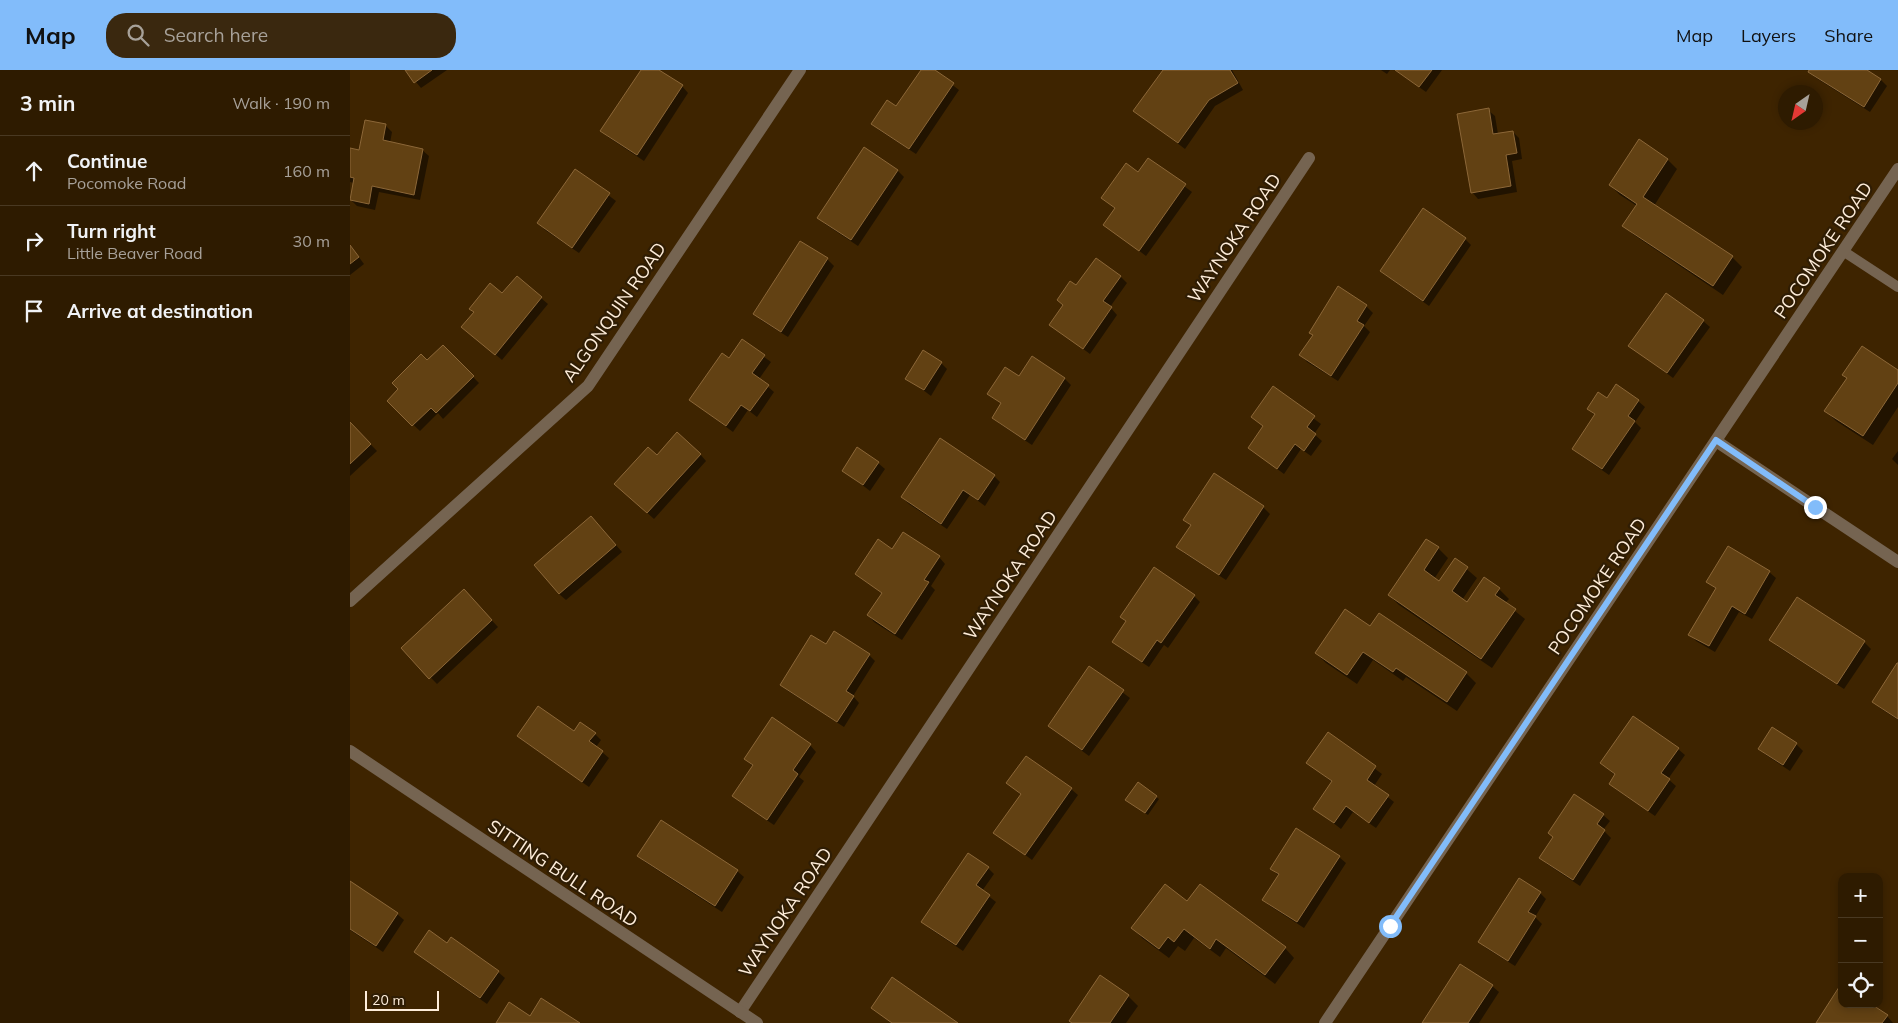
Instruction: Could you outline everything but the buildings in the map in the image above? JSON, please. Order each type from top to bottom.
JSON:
[{"type":"street","name":"ALGONQUIN ROAD","points":[[350,601],[588,386],[800,70]]},
{"type":"street","name":"WAYNOKA ROAD","points":[[740,1012],[1309,158]]},
{"type":"street","name":"POCOMOKE ROAD","points":[[1325,1023],[1898,169]]},
{"type":"street","points":[[1716,440],[1898,562]]},
{"type":"street","name":"SITTING BULL ROAD","points":[[350,751],[757,1023]]},
{"type":"lane","points":[[1843,251],[1898,287]]},
{"type":"route","points":[[1390,926],[1716,440],[1815,507]]}]
